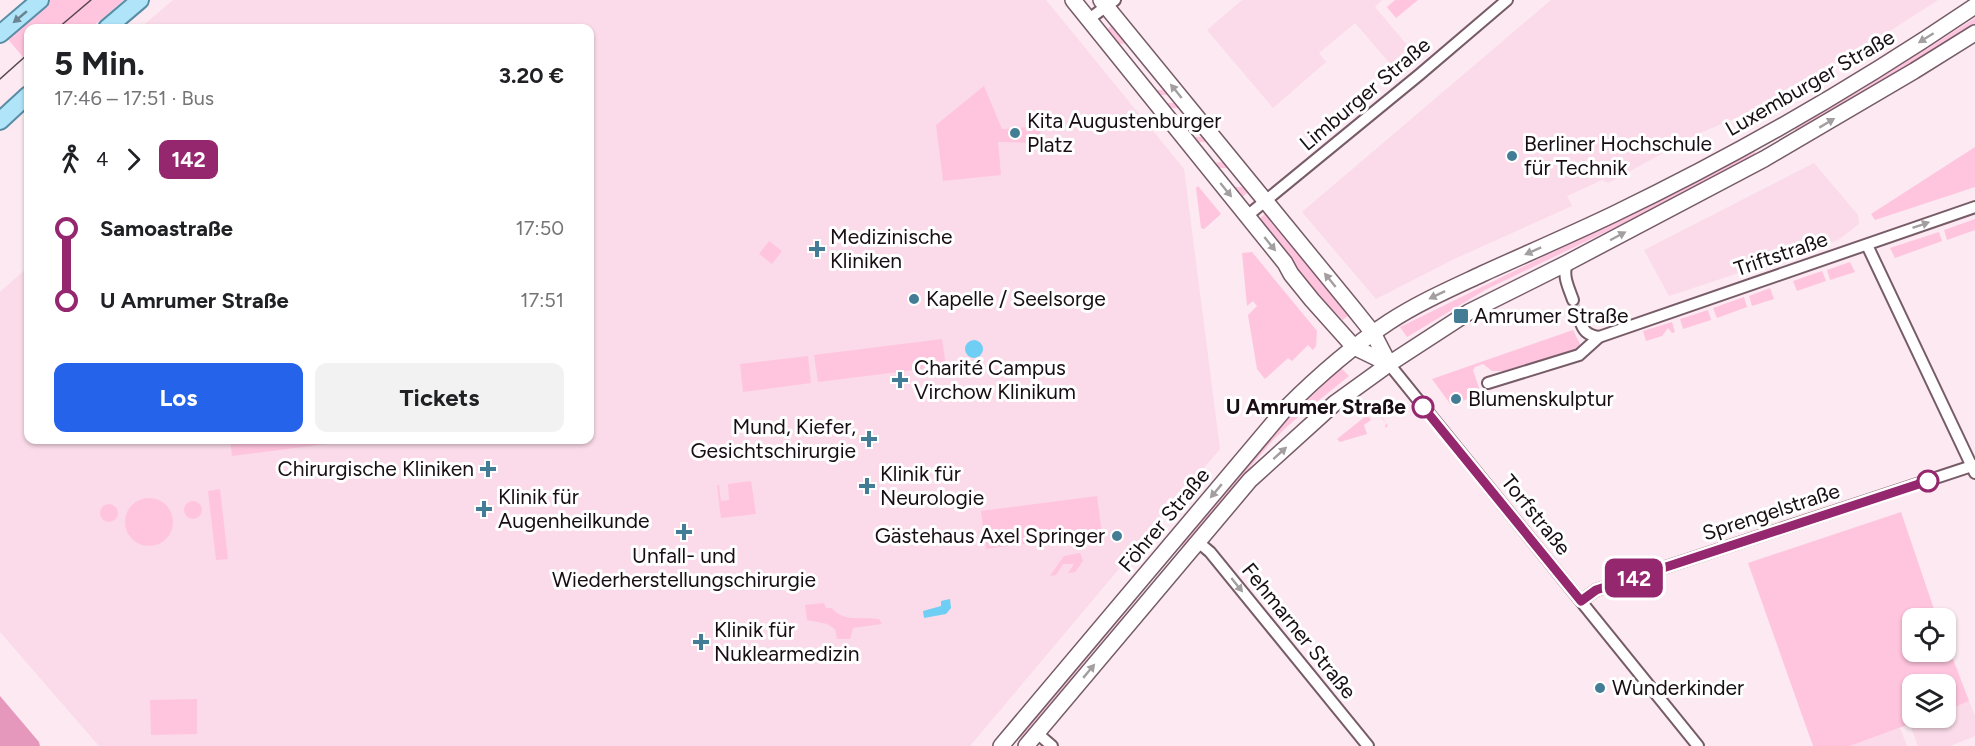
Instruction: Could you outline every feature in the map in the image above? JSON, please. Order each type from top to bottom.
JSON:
[{"type":"main road","points":[[0,34],[40,0]]},
{"type":"main road","points":[[112,24],[140,0]]},
{"type":"main road","points":[[1073,0],[1285,263],[1305,291],[1354,347],[1389,364]]},
{"type":"main road","points":[[1107,2],[1373,333],[1389,364]]},
{"type":"main road","name":"Luxemburger Straße","points":[[1373,333],[1433,297],[1613,214],[1780,127],[1975,6]]},
{"type":"main road","name":"Luxemburger Straße","points":[[1389,364],[1469,312],[1790,145],[1975,33]]},
{"type":"main road","points":[[0,121],[24,99]]},
{"type":"main road","points":[[1780,127],[1790,145]]},
{"type":"main road","name":"Föhrer Straße","points":[[1001,746],[1285,410],[1313,382],[1373,333]]},
{"type":"main road","name":"Föhrer Straße","points":[[1026,746],[1250,480],[1335,403],[1389,364]]},
{"type":"street","name":"Limburger Straße","points":[[1247,216],[1507,0]]},
{"type":"street","points":[[1089,19],[1107,2]]},
{"type":"street","name":"Triftstraße","points":[[1488,383],[1579,355],[1599,337],[1975,207]]},
{"type":"street","points":[[1867,245],[1974,468]]},
{"type":"street","points":[[1567,263],[1565,278],[1574,300]]},
{"type":"street","points":[[1580,320],[1589,335],[1599,337]]},
{"type":"street","name":"Torfstraße","points":[[1389,364],[1698,746]]},
{"type":"street","name":"Sprengelstraße","points":[[1581,601],[1596,590],[1974,468]]},
{"type":"street","name":"Fehmarner Straße","points":[[1198,542],[1210,552],[1368,746]]},
{"type":"street","points":[[1037,733],[1052,746]]},
{"type":"shaded area","points":[[51,0],[124,0],[96,24],[24,24],[24,58],[7,38]]},
{"type":"shaded area","name":"Charité Campus Virchow Klinikum","points":[[173,0],[1046,0],[1184,169],[1220,449],[970,746],[99,746],[0,632],[0,292],[24,271],[24,444],[594,444],[594,24],[145,24]]},
{"type":"shaded area","points":[[1242,0],[1382,0],[1375,7],[1413,52],[1394,68],[1355,23],[1319,53],[1326,62],[1273,108],[1207,30]]},
{"type":"shaded area","points":[[1395,0],[1418,0],[1396,18],[1387,7]]},
{"type":"shaded area","name":"Berliner Hochschule für Technik","points":[[1551,0],[1938,0],[1767,105],[1700,133],[1608,183],[1602,180],[1567,196],[1572,206],[1452,260],[1376,299],[1302,212]]},
{"type":"shaded area","points":[[1975,18],[1975,24],[1865,94],[1796,132],[1796,126],[1863,89]]},
{"type":"shaded area","points":[[1115,23],[1252,189],[1241,198],[1231,187],[1243,187],[1228,168],[1216,168],[1212,163],[1223,162],[1206,142],[1195,142],[1191,137],[1202,137],[1191,124],[1179,123],[1175,118],[1187,118],[1179,108],[1166,108],[1162,103],[1174,103],[1168,95],[1156,95],[1152,90],[1163,90],[1126,44],[1113,43],[1104,32]]},
{"type":"shaded area","points":[[984,86],[1002,129],[1040,126],[1041,143],[998,142],[1001,175],[943,181],[936,125]]},
{"type":"shaded area","points":[[1975,147],[1975,187],[1875,220],[1871,214]]},
{"type":"shaded area","points":[[1754,151],[1756,155],[1614,228],[1485,290],[1407,337],[1400,327],[1663,198]]},
{"type":"shaded area","points":[[1814,163],[1858,215],[1859,224],[1838,240],[1669,296],[1644,250]]},
{"type":"shaded area","points":[[1198,186],[1221,214],[1204,229],[1201,228],[1196,188]]},
{"type":"shaded area","points":[[1267,212],[1351,313],[1343,320],[1321,298],[1258,220]]},
{"type":"shaded area","points":[[1975,219],[1975,230],[1947,240],[1944,230]]},
{"type":"shaded area","points":[[1939,232],[1942,241],[1895,258],[1890,248]]},
{"type":"shaded area","points":[[769,241],[782,251],[772,264],[759,254]]},
{"type":"shaded area","points":[[1252,252],[1317,331],[1316,346],[1313,350],[1308,345],[1292,361],[1288,358],[1265,379],[1257,369],[1248,315],[1257,306],[1253,301],[1247,306],[1242,253]]},
{"type":"shaded area","points":[[1850,262],[1855,272],[1830,280],[1827,270]]},
{"type":"shaded area","points":[[1822,271],[1826,281],[1797,291],[1793,281]]},
{"type":"shaded area","points":[[1770,288],[1774,299],[1752,306],[1749,296]]},
{"type":"shaded area","points":[[1744,297],[1747,307],[1717,318],[1713,308]]},
{"type":"shaded area","points":[[1708,310],[1711,320],[1683,329],[1680,319]]},
{"type":"shaded area","points":[[1672,322],[1675,332],[1672,333],[1668,328],[1662,336],[1646,341],[1643,331]]},
{"type":"shaded area","points":[[1573,330],[1580,344],[1576,351],[1514,371],[1492,371],[1483,364],[1475,367],[1473,370],[1480,391],[1484,393],[1451,405],[1432,379]]},
{"type":"shaded area","points":[[942,339],[946,366],[818,382],[814,355]]},
{"type":"shaded area","points":[[808,356],[811,383],[743,392],[740,364]]},
{"type":"shaded area","points":[[1341,368],[1349,376],[1273,440],[1183,546],[1181,545],[1287,420]]},
{"type":"shaded area","points":[[1376,408],[1386,423],[1376,411],[1369,416],[1371,420],[1364,425],[1367,434],[1340,442],[1337,439]]},
{"type":"shaded area","points":[[230,444],[326,444],[232,456]]},
{"type":"shaded area","points":[[751,481],[756,514],[721,518],[717,485],[719,485],[721,501],[729,500],[728,484]]},
{"type":"shaded area","points":[[220,489],[228,559],[216,560],[208,491]]},
{"type":"shaded area","points":[[1097,496],[1102,534],[986,549],[981,511]]},
{"type":"shaded area","points":[[149,498],[166,505],[173,522],[166,539],[149,546],[132,539],[125,522],[132,505]]},
{"type":"shaded area","points":[[193,501],[199,504],[202,510],[199,516],[193,519],[187,516],[184,510],[187,504]]},
{"type":"shaded area","points":[[105,504],[113,504],[118,509],[116,520],[105,522],[100,517],[100,509]]},
{"type":"shaded area","points":[[1901,512],[1934,608],[1902,608],[1902,662],[1954,662],[1969,701],[1956,707],[1956,674],[1902,674],[1902,727],[1850,746],[1813,746],[1748,563]]},
{"type":"shaded area","points":[[1080,553],[1083,561],[1075,572],[1068,573],[1074,564],[1063,564],[1056,575],[1050,576],[1064,556]]},
{"type":"shaded area","points":[[1135,598],[1137,599],[1021,738],[1019,736]]},
{"type":"shaded area","points":[[824,603],[826,608],[832,608],[842,616],[879,619],[882,624],[853,628],[850,639],[837,639],[835,629],[827,624],[807,620],[805,605]]},
{"type":"shaded area","points":[[0,696],[39,742],[40,746],[0,746]]},
{"type":"shaded area","points":[[197,699],[197,734],[151,735],[150,700]]},
{"type":"shaded area","points":[[1969,701],[1975,716],[1975,736],[1950,746],[1918,746],[1911,728],[1956,728],[1956,707]]},
{"type":"shaded area","points":[[1900,728],[1907,746],[1850,746]]},
{"type":"water","points":[[974,340],[980,343],[983,349],[980,355],[974,358],[968,355],[965,349],[968,343]]},
{"type":"water","points":[[950,599],[951,608],[946,614],[924,618],[923,611],[941,606],[941,601]]},
{"type":"tunnel","points":[[1573,300],[1580,320]]},
{"type":"tram line","points":[[63,24],[91,0]]},
{"type":"tram line","points":[[0,79],[24,58]]},
{"type":"bus line","name":"142","points":[[1423,407],[1581,601],[1596,590],[1928,481]]},
{"type":"place","name":"Kita Augustenburger Platz","points":[[1015,133]]},
{"type":"place","name":"Berliner Hochschule für Technik","points":[[1512,156]]},
{"type":"place","name":"Medizinische Kliniken","points":[[817,249]]},
{"type":"place","name":"Kapelle / Seelsorge","points":[[914,299]]},
{"type":"place","name":"Amrumer Straße","points":[[1461,316]]},
{"type":"place","name":"Charité Campus Virchow Klinikum","points":[[900,380]]},
{"type":"place","name":"Blumenskulptur","points":[[1456,399]]},
{"type":"place","name":"U Amrumer Straße","points":[[1423,407]]},
{"type":"place","name":"Mund, Kiefer, Gesichtschirurgie","points":[[869,439]]},
{"type":"place","name":"Chirurgische Kliniken","points":[[488,469]]},
{"type":"place","name":"Klinik für Neurologie","points":[[867,486]]},
{"type":"place","name":"Klinik für Augenheilkunde","points":[[484,509]]},
{"type":"place","name":"Unfall- und Wiederherstellungschirurgie","points":[[684,532]]},
{"type":"place","name":"Gästehaus Axel Springer","points":[[1117,536]]},
{"type":"place","name":"Klinik für Nuklearmedizin","points":[[701,642]]},
{"type":"place","name":"Wunderkinder","points":[[1600,688]]}]
